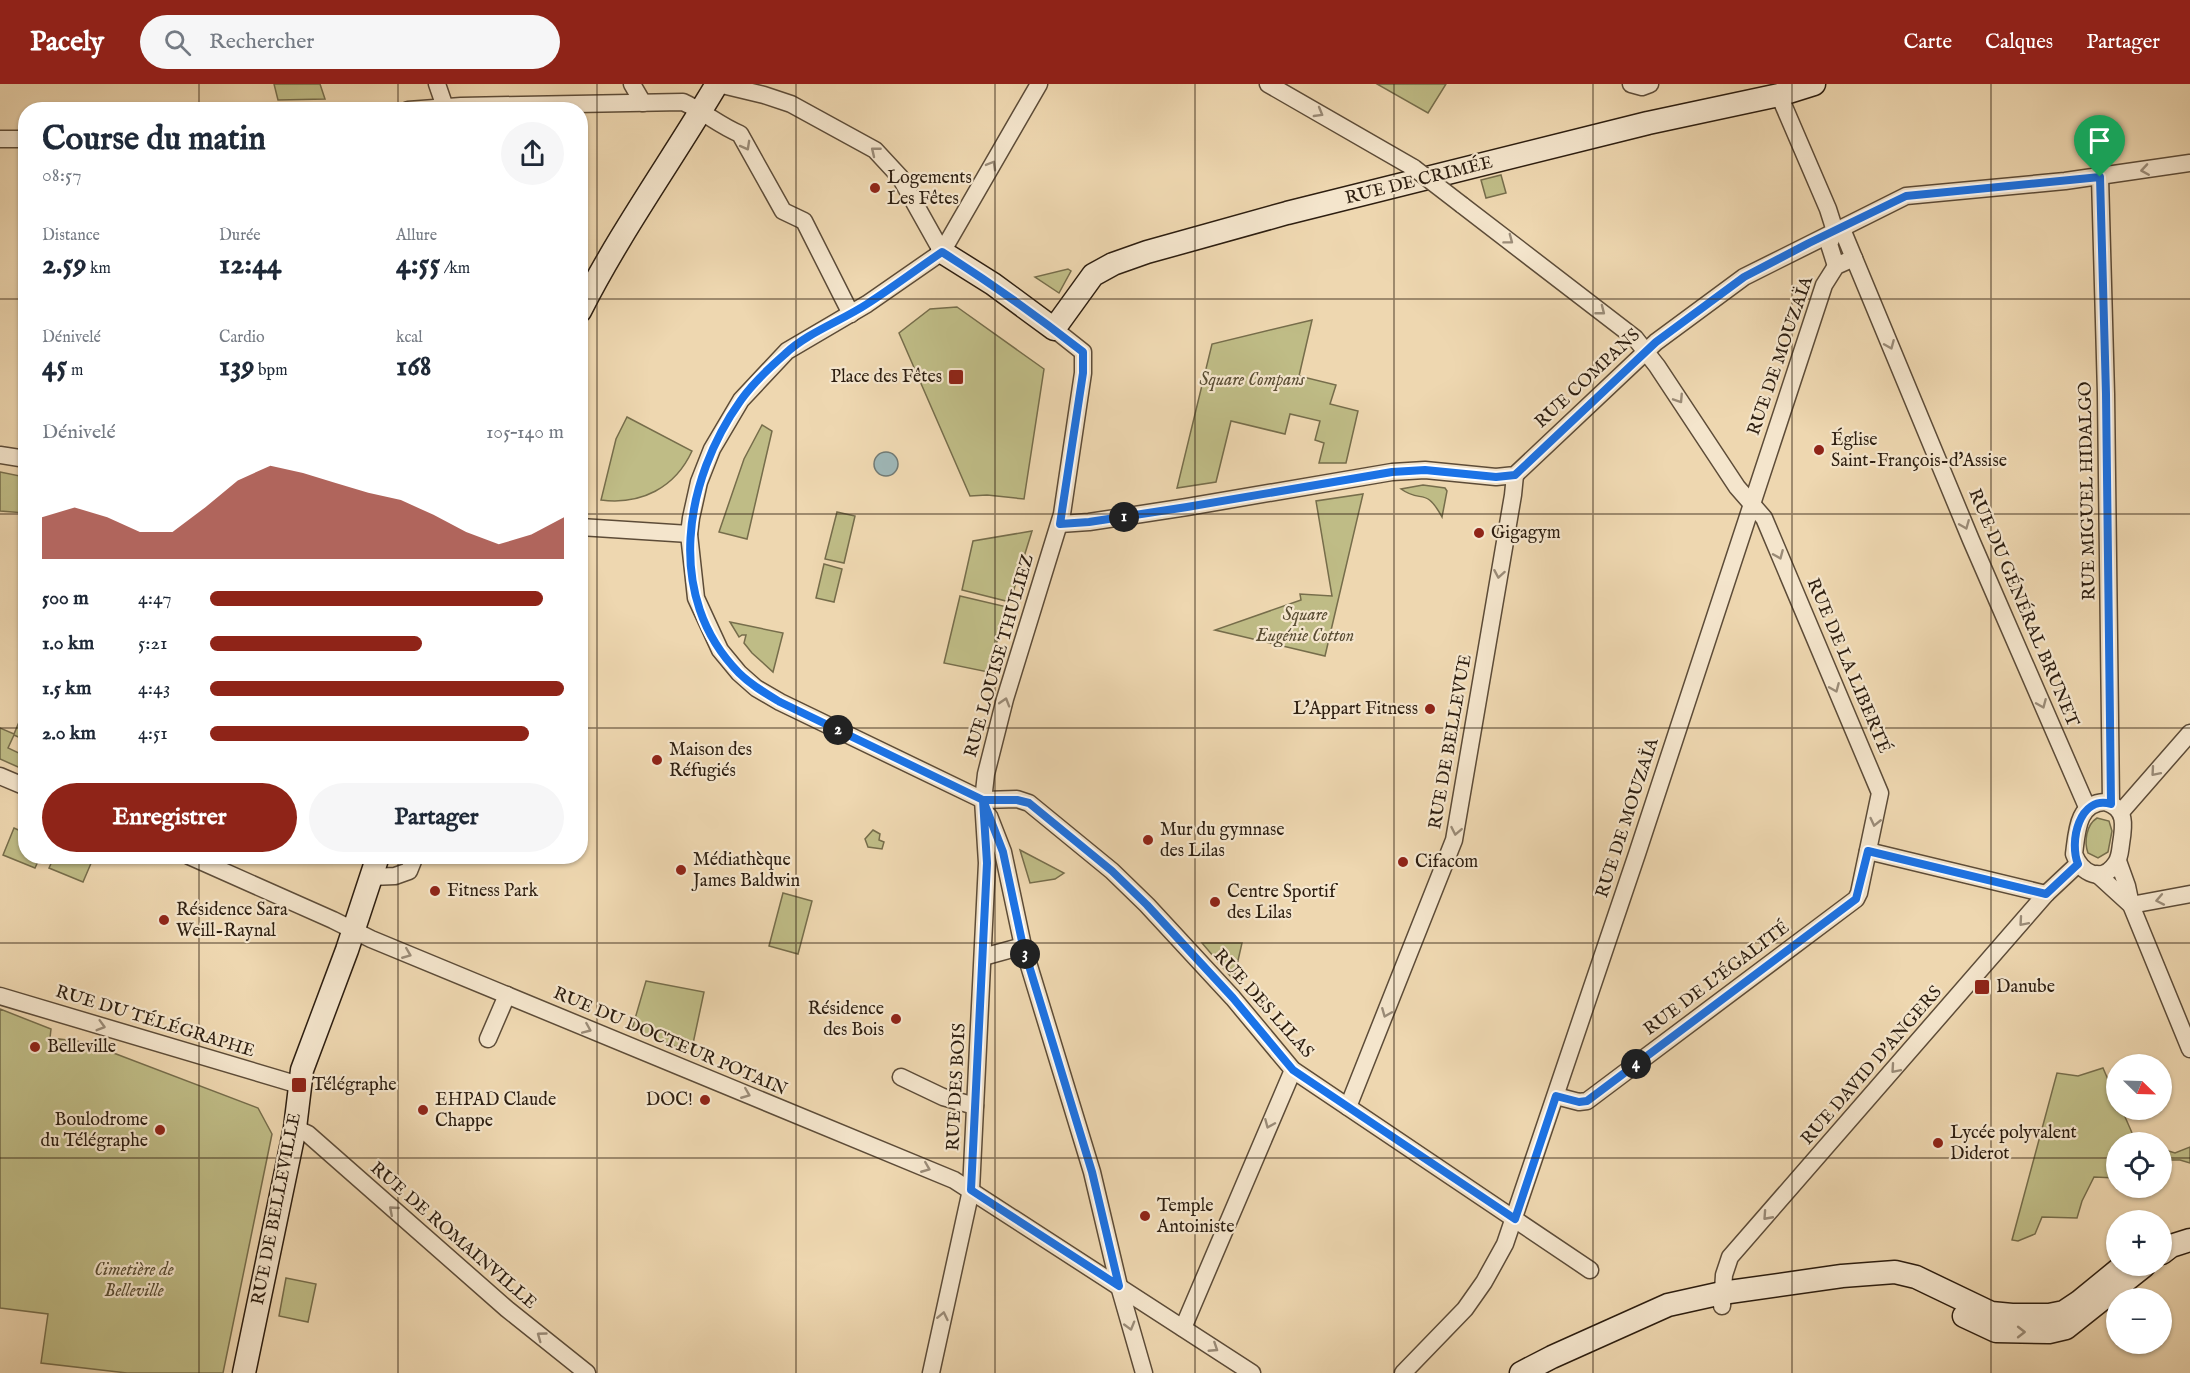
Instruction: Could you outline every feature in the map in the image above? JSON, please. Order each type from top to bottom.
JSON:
[{"type":"street","points":[[437,84],[443,102]]},
{"type":"street","points":[[632,84],[643,103]]},
{"type":"street","points":[[588,281],[623,231],[718,84],[764,95],[791,105],[875,150],[900,177],[942,252],[993,284],[1083,352],[1084,361],[1060,524],[1089,522],[1179,508],[1392,472],[1425,470],[1496,477],[1515,475]]},
{"type":"street","points":[[1039,84],[942,252],[851,314],[787,351],[741,400],[722,429],[706,465],[693,509],[689,534],[696,598],[720,650],[739,673],[756,688],[780,702],[983,800],[1003,852],[1023,946],[1092,1172],[1119,1286],[1144,1373]]},
{"type":"street","name":"RUE DE LA LIBERTÉ","points":[[1268,84],[1414,168],[1635,338],[1737,487],[1764,518],[1880,793],[1868,851]]},
{"type":"street","points":[[1631,84],[1642,87],[1650,84]]},
{"type":"street","name":"RUE DE CRIMÉE","points":[[1054,329],[1092,275],[1113,264],[1147,252],[1287,213],[1778,90],[1814,84]]},
{"type":"street","name":"RUE DU GÉNÉRAL BRUNET","points":[[1778,90],[1835,231],[1829,244],[1836,266]]},
{"type":"street","points":[[588,105],[683,102],[740,134],[783,211],[804,221],[851,314]]},
{"type":"street","points":[[0,139],[18,138]]},
{"type":"street","name":"RUE COMPANS","points":[[1515,475],[1645,351],[1744,277],[1906,196],[2100,177],[2190,163]]},
{"type":"street","name":"RUE MIGUEL HIDALGO","points":[[2100,177],[2116,808]]},
{"type":"street","name":"RUE DU GÉNÉRAL BRUNET","points":[[1835,231],[1844,234],[1971,540],[2087,807]]},
{"type":"street","name":"RUE DE MOUZAÏA","points":[[1403,1373],[1465,1309],[1484,1282],[1505,1244],[1824,285],[1836,266],[1854,258]]},
{"type":"street","points":[[0,455],[18,458]]},
{"type":"street","name":"RUE DE BELLEVUE","points":[[1348,1107],[1454,840],[1515,475]]},
{"type":"street","name":"RUE LOUISE THULIEZ","points":[[983,800],[989,759],[1060,524]]},
{"type":"street","points":[[588,528],[689,534]]},
{"type":"street","points":[[2116,808],[2190,733]]},
{"type":"street","points":[[0,776],[18,784]]},
{"type":"street","name":"RUE DES LILAS","points":[[983,800],[1017,800],[1029,803],[1112,871],[1233,998],[1293,1070],[1590,1270]]},
{"type":"street","name":"RUE DES BOIS","points":[[931,1373],[971,1190],[987,863],[983,800]]},
{"type":"street","points":[[2118,861],[2105,872],[2097,874],[2085,872],[2078,864],[2074,854],[2080,820],[2087,807],[2098,802],[2116,808],[2124,827],[2118,861],[2131,905],[2190,1049]]},
{"type":"street","points":[[1868,851],[2046,894]]},
{"type":"street","name":"RUE DE L'ÉGALITÉ","points":[[1556,1096],[1579,1102],[1587,1101],[1856,899],[1868,851]]},
{"type":"street","name":"RUE DU DOCTEUR POTAIN","points":[[207,864],[371,939],[954,1180],[1252,1373]]},
{"type":"street","name":"RUE DE BELLEVILLE","points":[[244,1373],[295,1128],[299,1085],[303,1070],[354,930],[374,867],[395,876],[409,872],[412,864]]},
{"type":"street","name":"RUE DAVID D'ANGERS","points":[[1722,1299],[1724,1275],[1730,1257],[2046,894],[2078,864]]},
{"type":"street","points":[[2097,874],[2131,905]]},
{"type":"street","points":[[2131,905],[2190,894]]},
{"type":"street","points":[[983,957],[1023,946]]},
{"type":"street","points":[[488,1039],[507,995]]},
{"type":"street","name":"RUE DU TÉLÉGRAPHE","points":[[0,996],[299,1085]]},
{"type":"street","points":[[1183,1328],[1293,1070]]},
{"type":"street","points":[[901,1077],[943,1097],[975,1106]]},
{"type":"street","name":"RUE DE ROMAINVILLE","points":[[295,1128],[308,1134],[507,1309],[587,1373]]},
{"type":"street","points":[[2172,1233],[2190,1229]]},
{"type":"street","points":[[2172,1246],[2190,1240]]},
{"type":"street","points":[[1546,1373],[1576,1357],[1674,1314],[1722,1299],[1842,1276],[1895,1272],[1916,1277],[1991,1312],[2049,1315],[2064,1312],[2072,1307],[2111,1276]]},
{"type":"street","points":[[1521,1373],[1668,1305],[1894,1286],[1906,1288],[1996,1331],[2049,1332],[2066,1328],[2132,1276]]},
{"type":"green space","points":[[274,84],[320,84],[325,99],[278,100]]},
{"type":"green space","points":[[1377,84],[1446,84],[1428,113]]},
{"type":"green space","points":[[1501,175],[1506,193],[1486,198],[1481,180]]},
{"type":"green space","points":[[1068,269],[1071,271],[1059,293],[1035,277]]},
{"type":"green space","points":[[957,307],[1044,369],[1024,499],[987,495],[970,496],[899,333],[930,309]]},
{"type":"green space","name":"Square Compans","points":[[1312,320],[1299,376],[1336,385],[1330,404],[1358,411],[1346,463],[1319,463],[1324,443],[1315,440],[1320,421],[1290,414],[1285,434],[1231,421],[1216,482],[1177,488],[1212,344]]},
{"type":"green space","points":[[627,417],[692,451],[676,475],[655,491],[630,500],[601,500],[616,439]]},
{"type":"green space","points":[[762,425],[772,431],[747,539],[719,532],[744,459]]},
{"type":"green space","points":[[0,472],[18,476],[18,512],[0,511]]},
{"type":"green space","points":[[1423,485],[1445,488],[1447,491],[1442,517],[1427,498],[1401,489]]},
{"type":"green space","name":"Square Eugénie Cotton","points":[[1363,494],[1325,656],[1215,630],[1301,600],[1300,594],[1332,596],[1316,501]]},
{"type":"green space","points":[[837,512],[855,516],[844,563],[825,559]]},
{"type":"green space","points":[[1032,531],[1010,602],[962,590],[973,541]]},
{"type":"green space","points":[[824,564],[842,569],[834,602],[816,598]]},
{"type":"green space","points":[[960,596],[1007,607],[988,672],[944,663]]},
{"type":"green space","points":[[730,622],[783,633],[773,672],[744,643],[746,635],[739,637]]},
{"type":"green space","points":[[18,724],[18,737],[14,735],[8,748],[18,753],[18,767],[0,759],[0,728],[14,734]]},
{"type":"green space","points":[[2097,818],[2109,821],[2112,831],[2108,852],[2098,858],[2088,853],[2086,844],[2088,829]]},
{"type":"green space","points":[[14,828],[18,830],[18,861],[3,855]]},
{"type":"green space","points":[[873,830],[880,834],[879,840],[884,842],[882,849],[868,847],[865,839]]},
{"type":"green space","points":[[1020,850],[1064,873],[1055,879],[1030,883]]},
{"type":"green space","points":[[25,864],[37,864],[35,868]]},
{"type":"green space","points":[[51,864],[91,864],[83,882],[49,868]]},
{"type":"green space","points":[[783,893],[812,901],[798,954],[769,946]]},
{"type":"green space","points":[[1202,943],[1242,943],[1234,978],[1232,978]]},
{"type":"green space","points":[[646,981],[704,992],[691,1053],[632,1029]]},
{"type":"green space","name":"Cimetière de Belleville","points":[[0,1009],[51,1029],[50,1038],[77,1041],[103,1049],[258,1108],[272,1134],[223,1373],[127,1373],[41,1363],[48,1314],[0,1308]]},
{"type":"green space","points":[[2103,1068],[2106,1075],[2106,1120],[2126,1120],[2132,1132],[2106,1132],[2106,1178],[2094,1177],[2082,1201],[2077,1218],[2042,1217],[2035,1234],[2018,1241],[2012,1240],[2057,1073],[2078,1076]]},
{"type":"green space","points":[[2190,1147],[2190,1163],[2172,1160],[2172,1152]]},
{"type":"green space","points":[[286,1278],[316,1284],[308,1322],[279,1316]]},
{"type":"water","points":[[886,452],[895,455],[898,464],[895,473],[886,476],[877,473],[874,464],[877,455]]},
{"type":"place","name":"Logements Les Fêtes","points":[[875,188]]},
{"type":"place","name":"Place des Fêtes","points":[[956,377]]},
{"type":"place","name":"Église Saint-François-d'Assise","points":[[1819,450]]},
{"type":"place","name":"Gigagym","points":[[1479,533]]},
{"type":"place","name":"L'Appart Fitness","points":[[1430,709]]},
{"type":"place","name":"Maison des Réfugiés","points":[[657,760]]},
{"type":"place","name":"Mur du gymnase des Lilas","points":[[1148,840]]},
{"type":"place","name":"Cifacom","points":[[1403,862]]},
{"type":"place","name":"Médiathèque James Baldwin","points":[[681,870]]},
{"type":"place","name":"Fitness Park","points":[[435,891]]},
{"type":"place","name":"Centre Sportif des Lilas","points":[[1215,902]]},
{"type":"place","name":"Résidence Sara Weill-Raynal","points":[[164,920]]},
{"type":"place","name":"Danube","points":[[1982,987]]},
{"type":"place","name":"Résidence des Bois","points":[[896,1019]]},
{"type":"place","name":"Belleville","points":[[35,1047]]},
{"type":"place","name":"Télégraphe","points":[[299,1085]]},
{"type":"place","name":"DOC!","points":[[705,1100]]},
{"type":"place","name":"EHPAD Claude Chappe","points":[[423,1110]]},
{"type":"place","name":"Boulodrome du Télégraphe","points":[[160,1130]]},
{"type":"place","name":"Lycée polyvalent Diderot","points":[[1938,1143]]},
{"type":"place","name":"Temple Antoiniste","points":[[1145,1216]]},
{"type":"route","points":[[2100,177],[1906,196],[1809,243],[1744,277],[1656,342],[1630,364],[1515,475],[1496,477],[1425,470],[1392,472],[1187,507],[1089,522],[1060,524],[1083,373],[1083,352],[993,284],[942,252],[867,304],[787,351],[741,400],[722,429],[699,482],[689,534],[696,598],[720,650],[739,673],[756,688],[780,702],[983,800],[987,863],[971,1190],[1119,1286],[1092,1172],[1023,946],[1003,852],[983,800],[1017,800],[1029,803],[1112,871],[1147,905],[1233,998],[1293,1070],[1515,1219],[1556,1096],[1579,1102],[1587,1101],[1856,899],[1868,851],[2046,894],[2078,864],[2074,854],[2080,820],[2087,807],[2098,802],[2111,804],[2106,394],[2100,177]]}]
